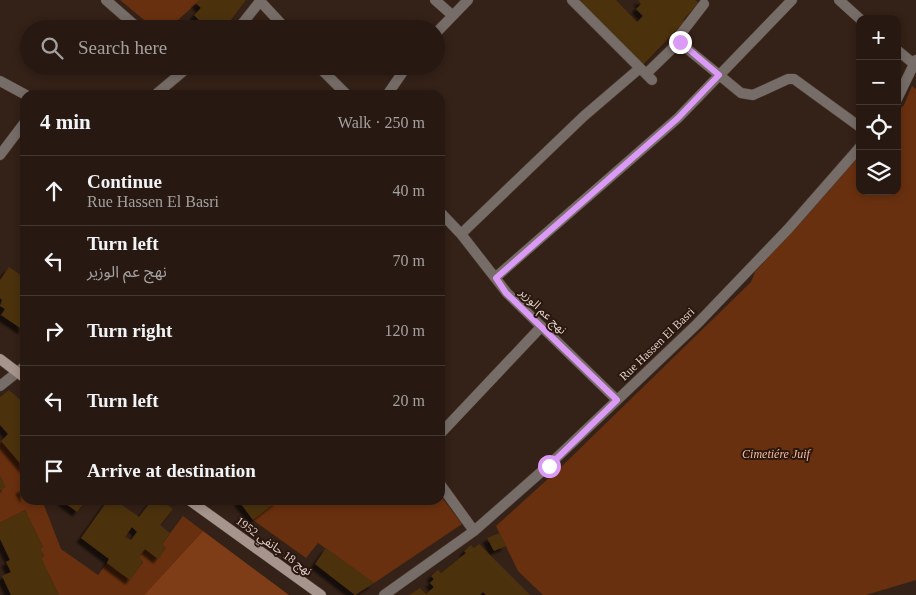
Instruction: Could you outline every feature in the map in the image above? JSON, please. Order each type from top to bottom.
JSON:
[{"type":"main road","points":[[0,359],[20,371]]},
{"type":"main road","name":"نهج 18 جانفي 1952","points":[[196,505],[321,595]]},
{"type":"street","points":[[106,0],[129,20]]},
{"type":"street","points":[[435,0],[452,15]]},
{"type":"street","points":[[445,23],[468,0]]},
{"type":"street","points":[[572,0],[646,74]]},
{"type":"street","points":[[496,278],[678,118],[792,0]]},
{"type":"street","points":[[839,0],[856,15]]},
{"type":"street","points":[[245,20],[261,1],[278,20]]},
{"type":"street","points":[[461,234],[584,116],[646,74],[680,42],[680,35],[704,4]]},
{"type":"street","points":[[680,42],[741,93],[748,96],[794,78],[856,125]]},
{"type":"street","points":[[901,53],[915,62],[901,91]]},
{"type":"street","points":[[161,90],[179,75]]},
{"type":"street","points":[[327,75],[342,90]]},
{"type":"street","points":[[390,90],[401,75]]},
{"type":"street","points":[[0,81],[20,92]]},
{"type":"street","points":[[0,155],[20,129]]},
{"type":"street","name":"Rue Hassen El Basri","points":[[384,595],[474,531],[549,466],[746,273],[857,150]]},
{"type":"street","name":"نهج عم الوزير","points":[[445,217],[461,234],[506,293],[617,400]]},
{"type":"street","points":[[445,429],[541,327]]},
{"type":"street","points":[[0,386],[20,373]]},
{"type":"street","points":[[445,491],[474,531]]},
{"type":"green space","points":[[120,0],[200,0],[178,20],[144,20]]},
{"type":"green space","name":"Cimetiére Juif","points":[[912,86],[916,89],[916,580],[866,595],[543,595],[518,571],[496,526],[560,468],[751,282],[755,272],[856,158],[856,195],[901,195],[901,108]]},
{"type":"green space","points":[[0,440],[20,463],[20,505],[44,505],[61,549],[98,575],[107,563],[130,579],[143,562],[139,557],[145,549],[158,558],[166,548],[162,544],[183,516],[203,531],[144,595],[59,595],[41,558],[44,556],[40,549],[43,547],[25,510],[0,523],[0,490],[5,487],[0,476]]},
{"type":"green space","points":[[445,502],[462,524],[374,583],[318,543],[306,558],[253,520],[272,505],[445,505]]},
{"type":"shaded area","points":[[203,531],[289,595],[144,595]]},
{"type":"building","points":[[200,0],[246,0],[231,20],[199,20],[194,15],[201,8],[196,3]]},
{"type":"building","points":[[579,0],[616,0],[637,22],[643,16],[636,9],[641,4],[638,0],[695,0],[699,3],[683,20],[685,21],[643,65]]},
{"type":"building","points":[[9,267],[20,275],[20,328],[1,315],[5,309],[0,306],[2,300],[0,298],[0,280]]},
{"type":"building","points":[[9,390],[20,400],[20,463],[1,441],[8,434],[0,425],[0,397]]},
{"type":"building","points":[[0,476],[6,487],[0,490]]},
{"type":"building","points":[[68,505],[82,505],[77,512]]},
{"type":"building","points":[[104,505],[122,505],[139,517],[148,505],[168,505],[173,509],[160,525],[170,533],[162,544],[166,548],[158,559],[145,549],[139,557],[143,561],[130,580],[107,563],[109,559],[81,538]],"holes":[[[132,527],[137,532],[131,540],[125,537]]]},
{"type":"building","points":[[242,505],[272,505],[253,520]]},
{"type":"building","points":[[25,510],[43,547],[40,549],[44,557],[41,558],[59,595],[11,595],[2,576],[11,572],[6,562],[10,560],[0,539],[0,523]]},
{"type":"building","points":[[500,533],[506,546],[494,551],[487,538]]},
{"type":"building","points":[[479,544],[530,595],[486,595],[483,592],[480,595],[409,595],[420,588],[426,594],[434,587],[430,583],[434,579],[431,576],[438,570],[441,573],[466,553],[464,551],[471,545],[474,548]]},
{"type":"building","points":[[326,548],[374,583],[355,595],[315,564]]},
{"type":"route","points":[[549,466],[617,400],[506,293],[496,278],[678,118],[719,75],[680,42]]}]
